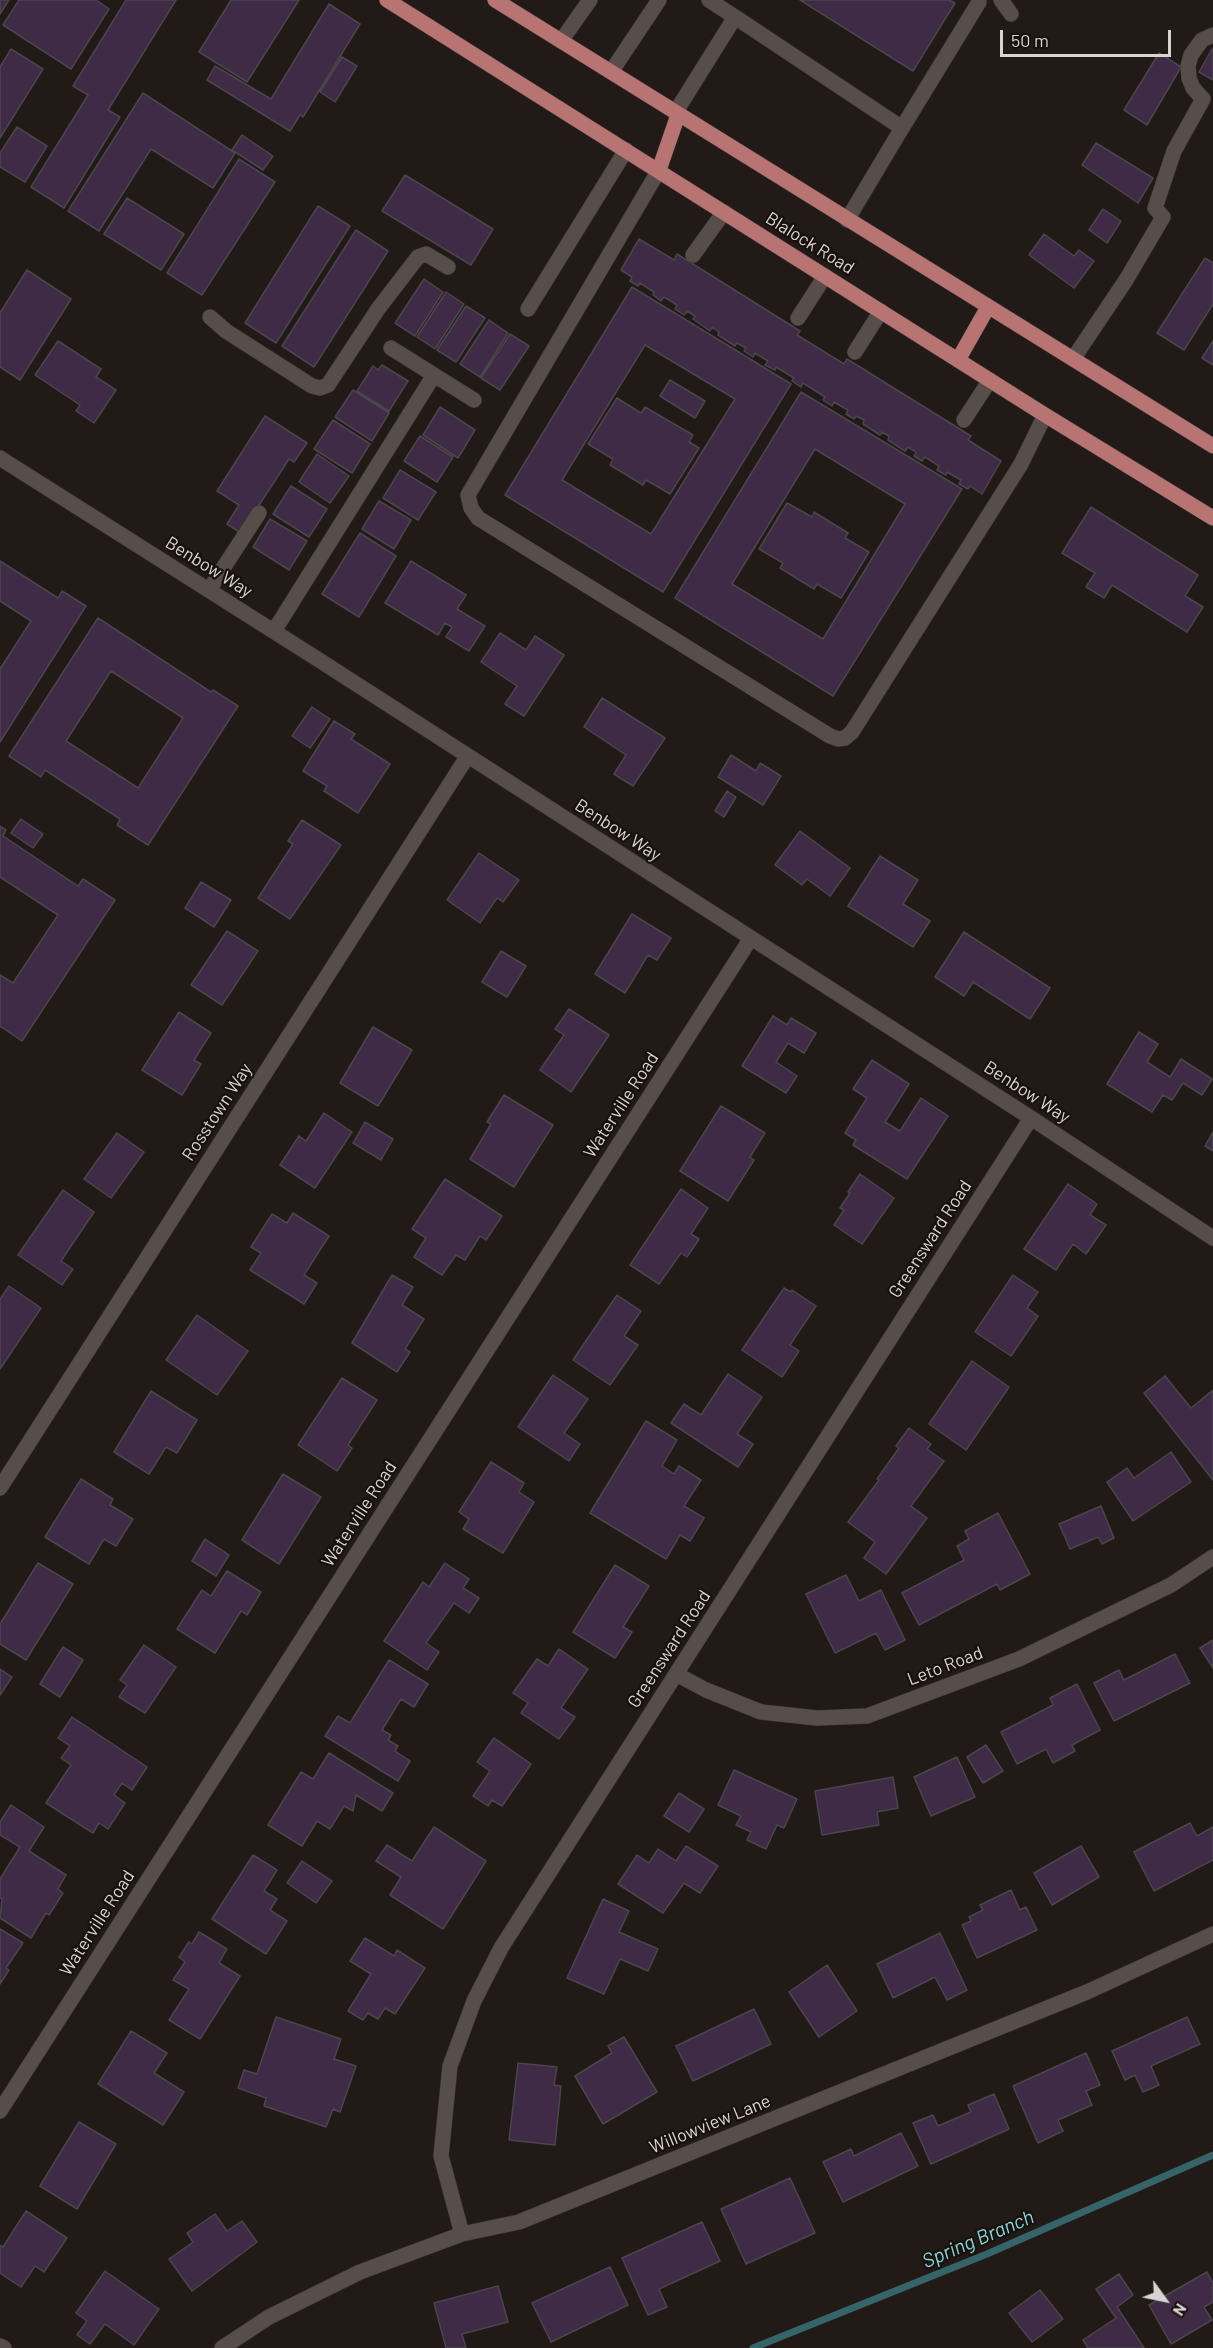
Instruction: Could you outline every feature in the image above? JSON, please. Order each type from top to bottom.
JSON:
[{"type":"main road","points":[[495,0],[1213,446]]},
{"type":"main road","name":"Blalock Road","points":[[392,1],[1045,415],[1213,518]]},
{"type":"main road","points":[[659,170],[676,114]]},
{"type":"main road","points":[[958,360],[988,307]]},
{"type":"street","points":[[561,41],[590,0]]},
{"type":"street","points":[[611,72],[658,0]]},
{"type":"street","points":[[709,0],[902,128]]},
{"type":"street","points":[[1002,0],[1011,14]]},
{"type":"street","points":[[847,220],[982,1]]},
{"type":"street","points":[[676,114],[735,17]]},
{"type":"street","points":[[1073,359],[1126,280],[1162,217],[1155,208],[1174,151],[1203,99],[1193,88],[1189,78],[1188,66],[1191,55],[1202,40],[1213,35]]},
{"type":"street","points":[[528,309],[626,150]]},
{"type":"street","points":[[659,170],[468,495],[471,508],[478,518],[830,736],[838,739],[845,738],[852,732],[1021,464],[1045,415]]},
{"type":"street","points":[[693,255],[724,212]]},
{"type":"street","points":[[210,317],[226,331],[312,387],[320,388],[328,385],[378,309],[418,257],[426,254],[448,267]]},
{"type":"street","points":[[798,318],[825,276]]},
{"type":"street","points":[[855,352],[880,311]]},
{"type":"street","points":[[391,348],[474,400]]},
{"type":"street","points":[[274,631],[434,375]]},
{"type":"street","points":[[964,420],[990,380]]},
{"type":"street","name":"Benbow Way","points":[[0,458],[274,631],[1031,1118],[1213,1238]]},
{"type":"street","points":[[209,590],[259,513]]},
{"type":"street","name":"Rosstown Way","points":[[0,1488],[467,757]]},
{"type":"street","name":"Waterville Road","points":[[0,2110],[751,938]]},
{"type":"street","name":"Greensward Road","points":[[462,2234],[441,2156],[450,2066],[474,2001],[501,1948],[1031,1118]]},
{"type":"street","name":"Leto Road","points":[[676,1674],[706,1690],[761,1712],[817,1718],[867,1716],[1019,1659],[1171,1585],[1213,1557]]},
{"type":"street","name":"Willowview Lane","points":[[222,2348],[269,2317],[360,2272],[462,2234],[519,2222],[1076,1997],[1213,1934]]},
{"type":"street","points":[[0,2346],[4,2348]]},
{"type":"building","points":[[0,0],[9,0],[0,14]]},
{"type":"building","points":[[19,0],[96,0],[109,9],[71,69],[3,25]]},
{"type":"building","points":[[126,0],[176,0],[108,110],[120,117],[64,208],[31,187],[88,95],[73,86]]},
{"type":"building","points":[[231,0],[299,0],[247,82],[199,52]]},
{"type":"building","points":[[800,0],[949,0],[955,3],[913,71]]},
{"type":"building","points":[[329,4],[360,24],[303,117],[300,115],[290,131],[207,80],[215,66],[271,99]]},
{"type":"building","points":[[11,49],[43,69],[0,138],[0,67]]},
{"type":"building","points":[[1213,50],[1213,80],[1199,72]]},
{"type":"building","points":[[1159,53],[1181,67],[1147,125],[1124,110]]},
{"type":"building","points":[[342,57],[357,66],[335,102],[320,92]]},
{"type":"building","points":[[143,93],[235,153],[213,188],[151,149],[99,231],[68,211]]},
{"type":"building","points":[[17,127],[47,146],[25,182],[0,167],[0,153]]},
{"type":"building","points":[[242,135],[273,156],[263,170],[232,150]]},
{"type":"building","points":[[1096,143],[1153,178],[1138,203],[1082,165]]},
{"type":"building","points":[[239,159],[275,182],[202,295],[167,273]]},
{"type":"building","points":[[405,175],[493,229],[471,265],[382,211]]},
{"type":"building","points":[[127,198],[184,234],[161,270],[104,234]]},
{"type":"building","points":[[318,206],[350,226],[276,343],[245,323]]},
{"type":"building","points":[[1103,209],[1121,221],[1107,243],[1089,230]]},
{"type":"building","points":[[356,230],[388,251],[314,367],[282,346]]},
{"type":"building","points":[[1044,234],[1074,256],[1079,250],[1094,261],[1074,288],[1029,255]]},
{"type":"building","points":[[639,239],[674,260],[677,254],[800,331],[797,335],[844,364],[847,359],[971,436],[968,440],[1001,461],[982,494],[970,486],[968,489],[959,484],[961,480],[947,472],[946,475],[937,470],[939,466],[925,457],[922,461],[914,456],[916,452],[908,447],[905,451],[888,440],[889,436],[882,432],[880,435],[863,424],[864,420],[856,416],[854,419],[846,414],[848,410],[834,402],[832,406],[823,400],[825,397],[803,383],[801,387],[792,381],[794,378],[776,367],[775,370],[765,365],[768,361],[755,353],[753,357],[744,351],[746,348],[737,343],[735,346],[718,335],[719,332],[712,327],[710,331],[693,319],[695,316],[687,311],[684,315],[675,309],[677,305],[664,297],[661,301],[653,295],[654,292],[640,283],[638,286],[630,281],[632,277],[621,270]]},
{"type":"building","points":[[1205,258],[1213,263],[1213,304],[1184,350],[1157,333]]},
{"type":"building","points":[[27,270],[71,299],[20,380],[0,367],[0,313]]},
{"type":"building","points":[[424,279],[443,292],[415,336],[395,323]]},
{"type":"building","points":[[632,287],[791,384],[663,592],[505,495]],"holes":[[[645,345],[735,399],[651,534],[562,480]]]},
{"type":"building","points":[[446,292],[464,304],[435,349],[417,337]]},
{"type":"building","points":[[466,306],[485,318],[456,362],[437,350]]},
{"type":"building","points":[[489,320],[508,333],[480,377],[460,364]]},
{"type":"building","points":[[510,334],[529,346],[500,390],[481,378]]},
{"type":"building","points":[[58,341],[101,369],[96,377],[116,390],[94,423],[76,411],[80,405],[35,375]]},
{"type":"building","points":[[1213,341],[1213,365],[1202,358]]},
{"type":"building","points":[[382,365],[408,381],[389,411],[357,391],[373,366],[378,370]]},
{"type":"building","points":[[670,380],[705,401],[695,418],[660,396]]},
{"type":"building","points":[[353,390],[389,413],[372,441],[335,417]]},
{"type":"building","points":[[801,392],[962,489],[833,696],[675,598]],"holes":[[[815,449],[905,504],[823,639],[732,584]]]},
{"type":"building","points":[[617,398],[641,413],[645,407],[693,435],[689,442],[699,448],[670,494],[646,480],[643,485],[610,465],[613,459],[588,444]]},
{"type":"building","points":[[440,407],[475,430],[458,458],[423,435]]},
{"type":"building","points":[[265,416],[307,443],[294,462],[289,459],[241,533],[227,524],[239,505],[217,491]]},
{"type":"building","points":[[333,420],[370,444],[352,473],[314,449]]},
{"type":"building","points":[[420,436],[453,457],[437,482],[404,461]]},
{"type":"building","points":[[317,454],[349,476],[330,503],[299,482]]},
{"type":"building","points":[[400,470],[436,492],[418,520],[383,498]]},
{"type":"building","points":[[291,486],[327,509],[309,537],[273,514]]},
{"type":"building","points":[[379,501],[411,520],[394,549],[362,529]]},
{"type":"building","points":[[787,503],[812,517],[814,512],[848,533],[845,538],[869,552],[841,598],[817,584],[814,589],[780,568],[783,563],[759,549]]},
{"type":"building","points":[[1091,507],[1198,575],[1185,596],[1203,607],[1187,632],[1112,585],[1104,598],[1086,587],[1095,573],[1062,553]]},
{"type":"building","points":[[270,519],[307,541],[289,570],[253,547]]},
{"type":"building","points":[[360,533],[396,556],[359,617],[322,594]]},
{"type":"building","points":[[0,561],[58,598],[62,591],[86,606],[0,742],[0,669],[31,621],[0,601]]},
{"type":"building","points":[[411,561],[466,595],[457,609],[485,626],[469,651],[446,637],[452,627],[445,623],[438,635],[385,603]]},
{"type":"building","points":[[98,618],[211,692],[213,690],[238,706],[148,845],[117,825],[120,819],[45,770],[41,777],[9,756]],"holes":[[[111,671],[183,718],[138,788],[66,741]]]},
{"type":"building","points":[[500,633],[526,650],[535,636],[564,655],[524,716],[505,704],[517,686],[481,662]]},
{"type":"building","points":[[602,698],[665,738],[633,786],[614,774],[626,755],[584,727]]},
{"type":"building","points":[[312,707],[330,719],[310,748],[292,736]]},
{"type":"building","points":[[334,721],[355,734],[351,739],[390,764],[358,813],[324,791],[327,786],[303,771]]},
{"type":"building","points":[[731,755],[756,771],[760,763],[781,776],[763,805],[718,777]]},
{"type":"building","points":[[727,791],[736,797],[724,817],[715,811]]},
{"type":"building","points":[[21,819],[43,834],[33,848],[11,833]]},
{"type":"building","points":[[302,820],[341,845],[290,919],[258,898],[293,844],[288,841]]},
{"type":"building","points":[[0,826],[6,830],[3,836],[78,886],[83,879],[115,900],[22,1041],[0,1026],[0,975],[13,983],[58,915],[0,877]]},
{"type":"building","points":[[800,831],[850,868],[830,896],[807,879],[802,885],[775,865]]},
{"type":"building","points":[[479,853],[519,880],[503,902],[497,898],[480,923],[447,900]]},
{"type":"building","points":[[880,856],[918,880],[903,904],[930,921],[913,947],[848,906]]},
{"type":"building","points":[[201,882],[231,900],[214,927],[185,908]]},
{"type":"building","points":[[632,914],[671,938],[657,960],[648,955],[625,993],[595,974]]},
{"type":"building","points":[[227,931],[258,951],[222,1005],[191,985]]},
{"type":"building","points":[[964,932],[1050,988],[1030,1019],[973,982],[964,996],[935,977]]},
{"type":"building","points":[[501,951],[526,966],[507,997],[482,982]]},
{"type":"building","points":[[569,1009],[609,1035],[571,1092],[540,1070],[564,1035],[555,1029]]},
{"type":"building","points":[[179,1012],[211,1033],[194,1060],[201,1064],[182,1095],[142,1070]]},
{"type":"building","points":[[773,1016],[787,1025],[791,1018],[816,1033],[804,1053],[788,1043],[776,1062],[797,1076],[786,1093],[742,1066]]},
{"type":"building","points":[[373,1027],[412,1050],[378,1106],[340,1083]]},
{"type":"building","points":[[1139,1032],[1158,1044],[1147,1062],[1170,1077],[1181,1059],[1212,1079],[1202,1095],[1183,1083],[1172,1100],[1163,1095],[1152,1112],[1107,1084]]},
{"type":"building","points":[[872,1060],[909,1084],[885,1122],[900,1131],[921,1098],[948,1116],[907,1179],[853,1145],[856,1140],[845,1133],[867,1098],[853,1089]]},
{"type":"building","points":[[504,1095],[553,1125],[514,1187],[470,1159],[491,1124],[487,1122]]},
{"type":"building","points":[[721,1106],[765,1133],[750,1157],[754,1160],[728,1201],[680,1171]]},
{"type":"building","points":[[324,1113],[352,1132],[315,1188],[280,1165],[299,1136],[306,1141]]},
{"type":"building","points":[[365,1122],[393,1139],[381,1160],[353,1143]]},
{"type":"building","points":[[1213,1132],[1213,1151],[1205,1146]]},
{"type":"building","points":[[117,1133],[144,1152],[111,1198],[84,1179]]},
{"type":"building","points":[[860,1174],[894,1198],[862,1244],[834,1225],[844,1210],[840,1208],[850,1193],[848,1192]]},
{"type":"building","points":[[445,1179],[502,1216],[486,1240],[480,1236],[465,1260],[456,1255],[442,1275],[414,1257],[426,1238],[412,1229]]},
{"type":"building","points":[[1068,1184],[1097,1204],[1090,1215],[1106,1225],[1086,1254],[1073,1244],[1056,1270],[1024,1249]]},
{"type":"building","points":[[681,1189],[708,1208],[691,1234],[699,1239],[687,1257],[681,1253],[659,1284],[630,1265]]},
{"type":"building","points":[[63,1190],[94,1212],[61,1261],[73,1269],[62,1285],[18,1255]]},
{"type":"building","points":[[293,1213],[329,1236],[304,1275],[317,1283],[304,1304],[250,1270],[261,1253],[251,1247],[272,1214],[287,1223]]},
{"type":"building","points":[[392,1275],[413,1287],[402,1305],[424,1319],[405,1349],[410,1352],[397,1372],[352,1343]]},
{"type":"building","points":[[1013,1275],[1038,1292],[1027,1308],[1038,1316],[1011,1356],[975,1332]]},
{"type":"building","points":[[9,1286],[41,1308],[0,1369],[0,1299]]},
{"type":"building","points":[[784,1288],[791,1292],[792,1290],[816,1306],[790,1345],[799,1351],[782,1377],[742,1350]]},
{"type":"building","points":[[617,1295],[641,1311],[624,1336],[638,1345],[610,1385],[573,1360]]},
{"type":"building","points":[[197,1315],[248,1351],[217,1395],[166,1360]]},
{"type":"building","points":[[972,1361],[1009,1387],[966,1450],[929,1424]]},
{"type":"building","points":[[728,1374],[762,1397],[737,1434],[753,1444],[738,1467],[671,1423],[684,1404],[701,1415]]},
{"type":"building","points":[[553,1375],[588,1399],[564,1433],[580,1444],[569,1461],[518,1427]]},
{"type":"building","points":[[1165,1376],[1191,1408],[1213,1390],[1213,1480],[1144,1393]]},
{"type":"building","points":[[342,1378],[377,1400],[348,1445],[352,1448],[337,1471],[298,1445]]},
{"type":"building","points":[[151,1391],[197,1420],[177,1453],[166,1447],[149,1474],[114,1452]]},
{"type":"building","points":[[646,1421],[677,1440],[662,1466],[674,1474],[679,1466],[701,1480],[684,1506],[704,1518],[690,1541],[680,1535],[666,1559],[590,1513]]},
{"type":"building","points":[[909,1428],[931,1444],[927,1449],[944,1461],[911,1506],[927,1518],[886,1574],[864,1558],[875,1542],[848,1522],[879,1480],[877,1479],[899,1448],[896,1446]]},
{"type":"building","points":[[1171,1452],[1191,1482],[1133,1521],[1107,1482],[1127,1468],[1134,1478]]},
{"type":"building","points":[[491,1462],[524,1483],[519,1492],[534,1502],[503,1553],[463,1529],[469,1519],[459,1512]]},
{"type":"building","points":[[283,1474],[321,1497],[279,1564],[242,1540]]},
{"type":"building","points":[[81,1479],[113,1499],[110,1505],[133,1519],[116,1546],[104,1539],[89,1564],[45,1537]]},
{"type":"building","points":[[1101,1506],[1114,1538],[1102,1544],[1098,1537],[1070,1549],[1059,1524]]},
{"type":"building","points":[[998,1513],[1030,1574],[1000,1590],[997,1584],[919,1625],[902,1593],[964,1560],[957,1546],[969,1539],[965,1531]]},
{"type":"building","points":[[205,1539],[229,1555],[216,1576],[192,1561]]},
{"type":"building","points":[[38,1563],[73,1584],[26,1660],[0,1644],[0,1624]]},
{"type":"building","points":[[445,1563],[469,1579],[463,1588],[479,1598],[469,1613],[454,1603],[426,1643],[439,1652],[427,1670],[384,1641],[423,1582],[429,1587]]},
{"type":"building","points":[[615,1565],[649,1586],[623,1627],[632,1632],[615,1658],[573,1632]]},
{"type":"building","points":[[227,1571],[261,1592],[247,1615],[241,1611],[215,1653],[177,1629],[202,1590],[211,1596]]},
{"type":"building","points":[[846,1575],[859,1601],[881,1590],[905,1640],[885,1650],[876,1633],[835,1653],[806,1594]]},
{"type":"building","points":[[1213,1640],[1213,1668],[1200,1648]]},
{"type":"building","points":[[144,1645],[176,1667],[145,1713],[119,1697],[127,1685],[120,1680]]},
{"type":"building","points":[[63,1647],[83,1660],[60,1697],[40,1684]]},
{"type":"building","points":[[559,1649],[588,1669],[561,1708],[575,1717],[559,1739],[521,1713],[528,1703],[513,1693],[537,1659],[548,1666]]},
{"type":"building","points":[[1175,1654],[1190,1683],[1114,1721],[1094,1683],[1119,1670],[1124,1680]]},
{"type":"building","points":[[389,1660],[428,1684],[414,1707],[401,1699],[382,1730],[391,1735],[388,1740],[398,1746],[395,1751],[410,1761],[398,1781],[325,1736],[338,1716],[350,1723]]},
{"type":"building","points":[[0,1669],[12,1677],[0,1695]]},
{"type":"building","points":[[1077,1684],[1100,1730],[1072,1745],[1075,1751],[1053,1763],[1046,1749],[1017,1764],[1001,1732],[1053,1705],[1050,1698]]},
{"type":"building","points":[[72,1717],[147,1767],[132,1790],[122,1783],[114,1795],[125,1803],[108,1829],[99,1823],[93,1833],[46,1803],[71,1765],[61,1758],[70,1746],[58,1738]]},
{"type":"building","points":[[494,1738],[531,1764],[502,1806],[492,1800],[488,1806],[473,1796],[490,1771],[477,1762]]},
{"type":"building","points":[[986,1745],[1003,1771],[983,1783],[967,1757]]},
{"type":"building","points":[[329,1753],[393,1793],[382,1811],[356,1795],[353,1811],[344,1806],[330,1829],[317,1821],[302,1846],[268,1825],[301,1772],[313,1779]]},
{"type":"building","points":[[957,1757],[975,1797],[931,1816],[914,1777]]},
{"type":"building","points":[[734,1770],[797,1799],[784,1828],[777,1825],[766,1849],[747,1840],[751,1832],[736,1825],[741,1816],[718,1805]]},
{"type":"building","points":[[893,1777],[898,1808],[877,1812],[879,1825],[822,1835],[815,1791]]},
{"type":"building","points":[[679,1793],[704,1809],[689,1832],[664,1816]]},
{"type":"building","points":[[11,1805],[44,1827],[29,1851],[66,1875],[58,1889],[63,1893],[49,1915],[46,1913],[31,1938],[0,1918],[2,1899],[0,1898],[0,1879],[20,1847],[0,1835],[0,1822]]},
{"type":"building","points":[[1190,1823],[1197,1836],[1213,1827],[1213,1860],[1154,1891],[1134,1852]]},
{"type":"building","points":[[434,1827],[486,1861],[443,1929],[390,1895],[401,1877],[376,1861],[387,1845],[412,1861]]},
{"type":"building","points":[[686,1846],[718,1866],[700,1893],[684,1883],[663,1913],[618,1884],[637,1855],[649,1863],[658,1849],[676,1861]]},
{"type":"building","points":[[1081,1846],[1099,1877],[1052,1905],[1034,1873]]},
{"type":"building","points":[[253,1855],[277,1870],[264,1891],[277,1899],[270,1910],[287,1921],[266,1954],[212,1919]]},
{"type":"building","points":[[302,1861],[332,1881],[316,1903],[287,1883]]},
{"type":"building","points":[[1011,1890],[1020,1910],[1026,1907],[1037,1930],[977,1958],[962,1925],[971,1921],[969,1917],[983,1910],[980,1905]]},
{"type":"building","points":[[603,1899],[629,1911],[619,1932],[658,1949],[648,1971],[620,1959],[604,1994],[567,1978]]},
{"type":"building","points":[[0,1929],[23,1943],[6,1968],[9,1970],[0,1984]]},
{"type":"building","points":[[199,1932],[227,1949],[219,1963],[240,1976],[200,2039],[169,2020],[189,1989],[173,1980],[185,1962],[179,1957],[189,1942],[192,1944]]},
{"type":"building","points":[[940,1933],[967,1990],[947,2000],[935,1977],[893,1998],[877,1964]]},
{"type":"building","points":[[365,1938],[394,1956],[397,1950],[425,1968],[395,2014],[385,2008],[378,2019],[368,2013],[363,2020],[348,2011],[371,1974],[350,1961]]},
{"type":"building","points":[[827,1965],[857,2011],[819,2037],[789,1992]]},
{"type":"building","points":[[754,2009],[771,2044],[693,2081],[676,2046]]},
{"type":"building","points":[[276,2017],[341,2039],[334,2059],[356,2066],[340,2112],[333,2109],[326,2127],[264,2106],[266,2098],[238,2088],[244,2070],[257,2074]]},
{"type":"building","points":[[1187,2017],[1200,2044],[1151,2066],[1159,2085],[1143,2092],[1135,2075],[1125,2080],[1112,2051]]},
{"type":"building","points":[[131,2031],[167,2053],[154,2073],[184,2092],[163,2125],[98,2084]]},
{"type":"building","points":[[624,2037],[657,2092],[603,2124],[575,2076],[612,2053],[608,2046]]},
{"type":"building","points":[[1086,2053],[1100,2085],[1086,2091],[1092,2105],[1058,2120],[1063,2131],[1038,2143],[1013,2086]]},
{"type":"building","points":[[518,2063],[557,2067],[554,2085],[561,2086],[555,2145],[509,2140]]},
{"type":"building","points":[[994,2094],[1009,2129],[931,2164],[913,2123],[933,2115],[938,2126],[971,2112],[968,2105]]},
{"type":"building","points":[[79,2122],[116,2144],[77,2209],[40,2186]]},
{"type":"building","points":[[901,2133],[918,2166],[843,2202],[823,2162],[851,2149],[854,2156]]},
{"type":"building","points":[[790,2178],[815,2233],[746,2264],[721,2209]]},
{"type":"building","points":[[26,2211],[67,2238],[44,2272],[35,2266],[21,2287],[0,2273],[0,2245],[3,2247]]},
{"type":"building","points":[[215,2214],[227,2231],[242,2221],[257,2242],[192,2291],[169,2259],[193,2242],[187,2233]]},
{"type":"building","points":[[702,2222],[720,2261],[659,2289],[667,2307],[648,2315],[622,2258]]},
{"type":"building","points":[[610,2267],[628,2305],[551,2342],[532,2303]]},
{"type":"building","points":[[105,2271],[159,2309],[134,2345],[105,2324],[90,2344],[77,2335],[87,2321],[76,2313]]},
{"type":"building","points":[[1207,2272],[1213,2283],[1213,2302],[1204,2307],[1212,2320],[1171,2344],[1149,2305]]},
{"type":"building","points":[[1119,2274],[1133,2295],[1117,2307],[1144,2348],[1088,2348],[1083,2340],[1116,2318],[1096,2289]]},
{"type":"building","points":[[498,2286],[508,2322],[462,2334],[466,2348],[446,2348],[434,2303]]},
{"type":"building","points":[[1040,2290],[1063,2319],[1032,2342],[1009,2313]]},
{"type":"waterway","name":"Spring Branch","points":[[753,2348],[987,2254],[1213,2155]]}]
